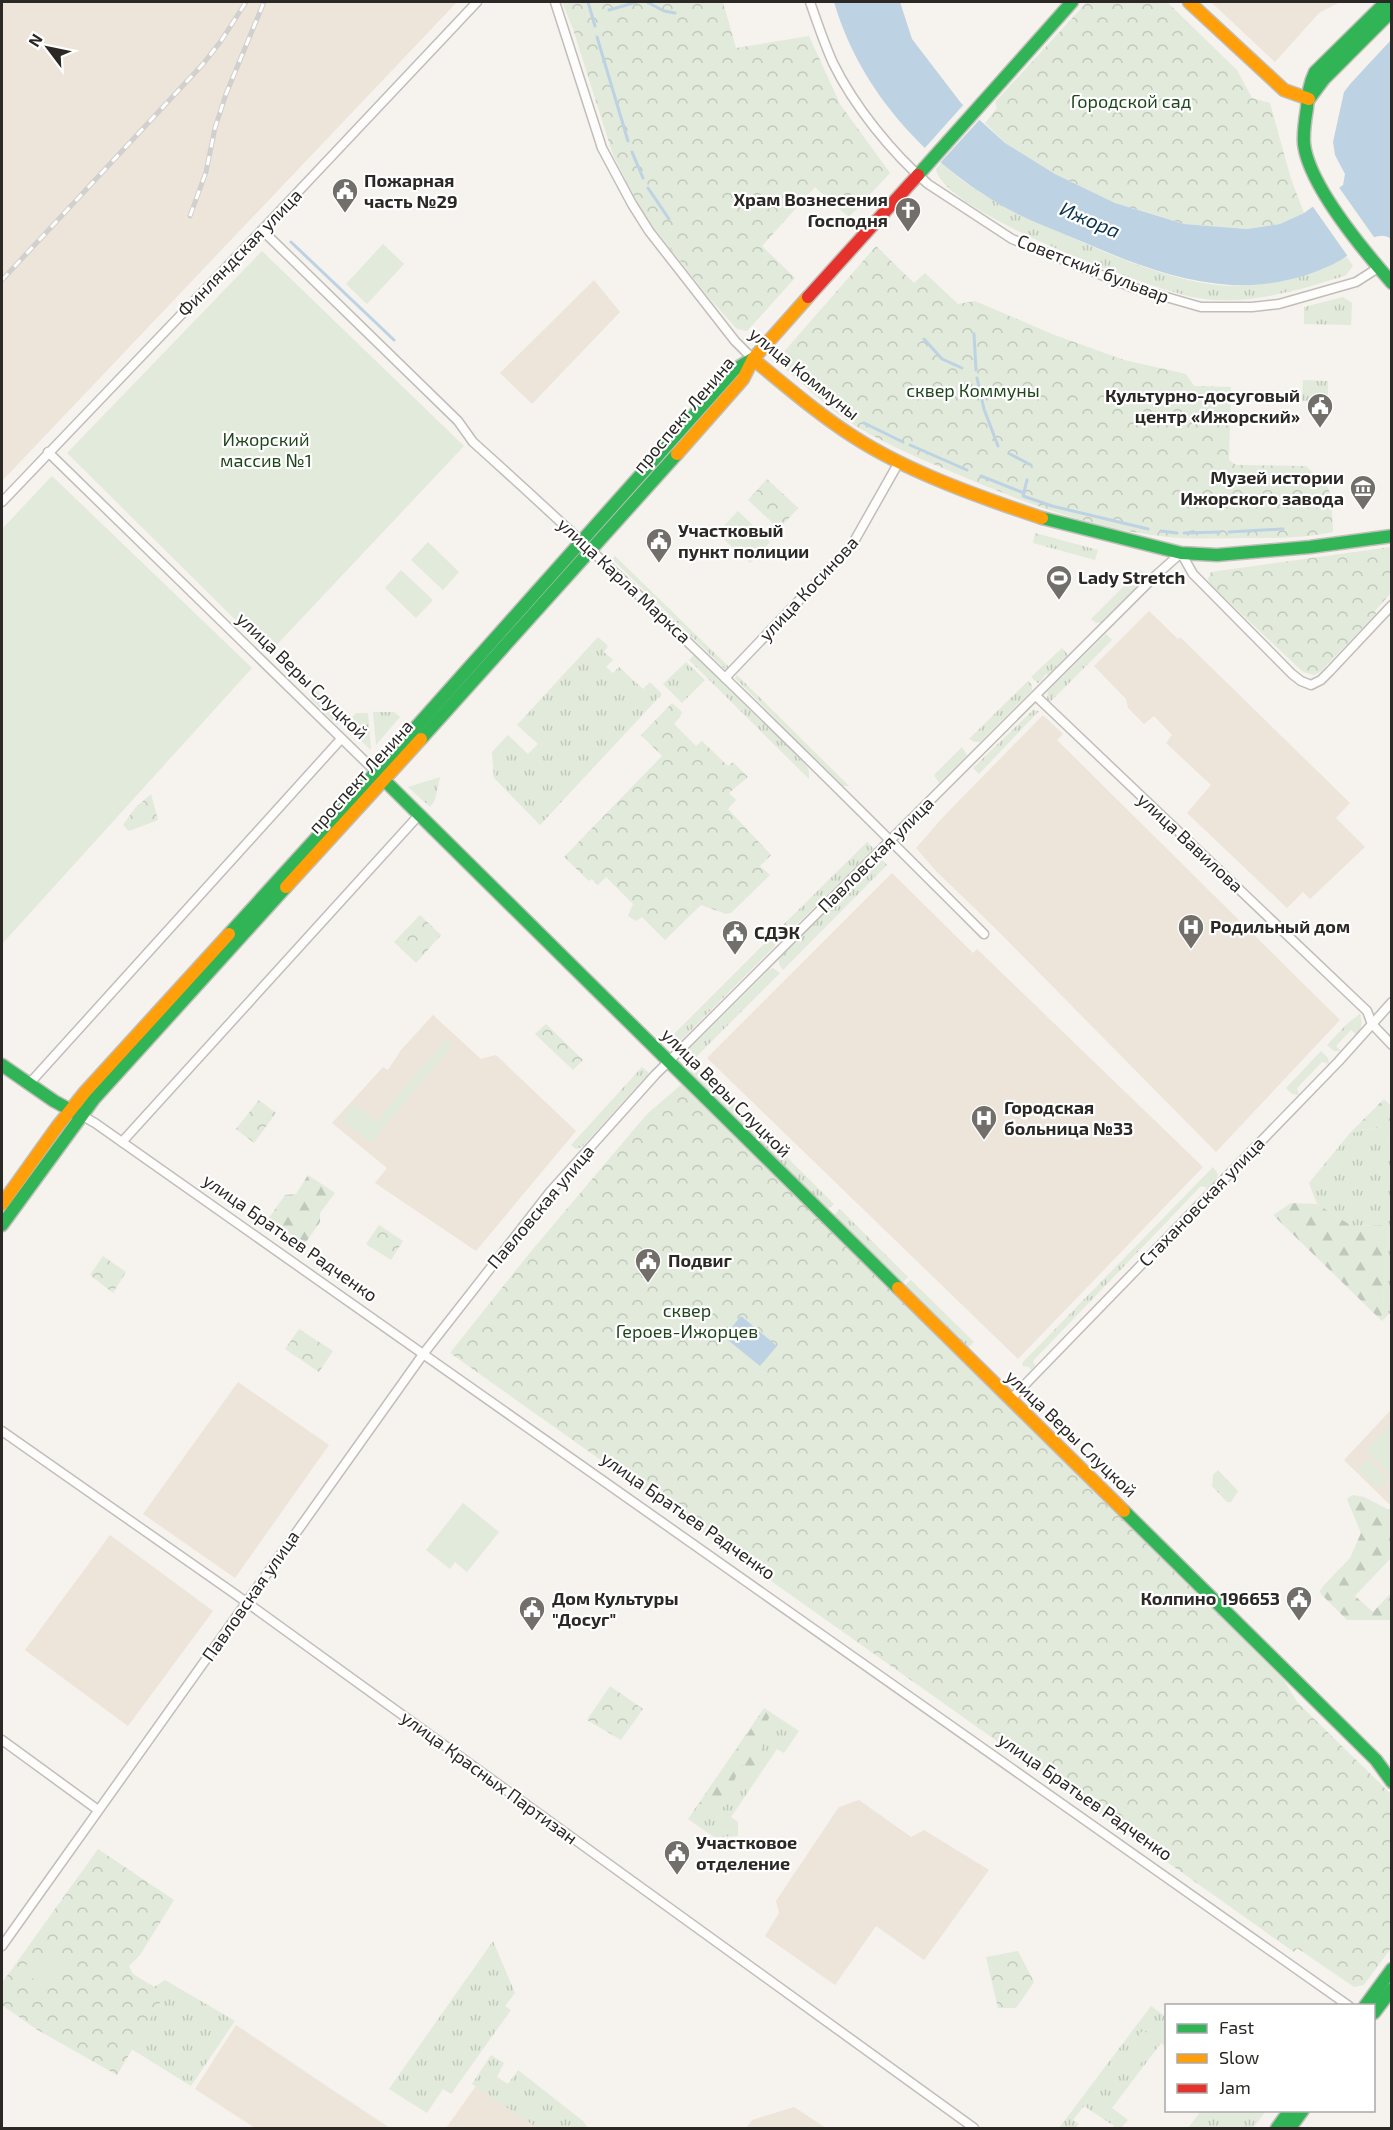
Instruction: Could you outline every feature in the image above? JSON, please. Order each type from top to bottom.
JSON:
[{"type":"main road","name":"проспект Ленина","points":[[2,1204],[75,1112],[380,776],[592,550],[743,379],[753,359],[1072,2]]},
{"type":"main road","points":[[1189,2],[1284,90],[1309,99]]},
{"type":"main road","points":[[1386,2],[1315,72],[1310,82],[1304,144],[1309,166],[1321,189],[1367,254],[1392,283]]},
{"type":"main road","points":[[1309,99],[1324,80],[1392,11]]},
{"type":"main road","name":"проспект Ленина","points":[[380,776],[734,370],[753,359]]},
{"type":"main road","name":"улица Коммуны","points":[[753,359],[807,404],[854,437],[899,462],[1035,517],[1181,553],[1217,555],[1392,536]]},
{"type":"main road","name":"улица Веры Слуцкой","points":[[380,776],[1376,1760],[1392,1782]]},
{"type":"main road","name":"улица Братьев Радченко","points":[[2,1065],[75,1112]]},
{"type":"main road","name":"проспект Ленина","points":[[2,1225],[75,1112]]},
{"type":"main road","name":"улица Веры Слуцкой","points":[[1376,1760],[1392,1769]]},
{"type":"main road","points":[[1366,2004],[1392,1969]]},
{"type":"main road","points":[[1375,2012],[1392,1989]]},
{"type":"main road","points":[[1277,2128],[1289,2112]]},
{"type":"main road","points":[[1290,2128],[1302,2112]]},
{"type":"street","name":"Финляндская улица","points":[[2,502],[477,2]]},
{"type":"street","name":"улица Коммуны","points":[[555,2],[602,148],[632,204],[649,231],[735,341],[753,359]]},
{"type":"street","name":"Советский бульвар","points":[[810,2],[833,63],[851,95],[880,132],[916,174],[950,200],[1012,239],[1131,287],[1194,305],[1229,308],[1279,304],[1356,282],[1378,268]]},
{"type":"street","name":"улица Карла Маркса","points":[[262,230],[458,421],[473,442],[583,541],[984,934]]},
{"type":"street","name":"улица Веры Слуцкой","points":[[48,452],[380,776]]},
{"type":"street","name":"улица Косинова","points":[[725,678],[852,545],[899,462]]},
{"type":"street","points":[[1181,553],[1192,574],[1293,674],[1301,681],[1311,685],[1325,676],[1389,612]]},
{"type":"street","name":"Павловская улица","points":[[2,1946],[424,1353],[550,1192],[669,1061],[1154,577],[1181,553]]},
{"type":"street","name":"улица Вавилова","points":[[1036,696],[1362,1006],[1372,1023],[1392,1045]]},
{"type":"street","points":[[29,1084],[341,739]]},
{"type":"street","points":[[122,1142],[419,815]]},
{"type":"street","name":"Стахановская улица","points":[[1010,1400],[1338,1062],[1392,1002]]},
{"type":"street","name":"улица Братьев Радченко","points":[[75,1112],[95,1123],[424,1353],[1346,2004]]},
{"type":"street","name":"улица Красных Партизан","points":[[2,1431],[246,1603],[974,2128]]},
{"type":"street","points":[[2,1740],[98,1810]]},
{"type":"shaded area","points":[[2,2],[457,2],[2,481]]},
{"type":"shaded area","points":[[1211,2],[1340,2],[1319,13],[1275,62]]},
{"type":"shaded area","points":[[594,280],[620,312],[532,404],[500,373]]},
{"type":"shaded area","points":[[1149,611],[1178,639],[1180,637],[1350,803],[1336,818],[1365,847],[1310,899],[1303,892],[1287,908],[1187,813],[1211,785],[1166,743],[1172,735],[1154,716],[1144,724],[1128,708],[1126,699],[1094,666]]},
{"type":"shaded area","name":"Городская больница №33","points":[[1043,715],[1063,734],[1057,740],[1340,1020],[1216,1152],[936,871],[916,848],[944,816]]},
{"type":"shaded area","name":"Городская больница №33","points":[[892,873],[973,953],[977,949],[1203,1167],[1018,1359],[707,1058]]},
{"type":"shaded area","points":[[433,1015],[481,1059],[496,1055],[576,1131],[476,1251],[375,1183],[387,1168],[332,1123],[383,1067],[388,1070],[401,1050]]},
{"type":"shaded area","points":[[238,1382],[329,1445],[235,1578],[143,1514]]},
{"type":"shaded area","points":[[1391,1410],[1391,1501],[1389,1504],[1344,1460]]},
{"type":"shaded area","points":[[110,1535],[213,1611],[128,1726],[25,1650]]},
{"type":"shaded area","points":[[859,1800],[911,1837],[924,1830],[989,1870],[924,1960],[876,1926],[835,1985],[765,1936],[779,1913],[776,1901],[839,1807]]},
{"type":"shaded area","points":[[236,2025],[390,2128],[255,2128],[195,2089]]},
{"type":"shaded area","points":[[476,2086],[537,2128],[446,2128]]},
{"type":"shaded area","points":[[794,2107],[826,2128],[746,2128],[752,2120]]},
{"type":"green space","points":[[562,2],[723,2],[736,48],[809,36],[840,104],[890,173],[849,217],[815,187],[762,246],[795,278],[747,331],[737,329],[710,299],[638,204],[613,155],[573,29]]},
{"type":"green space","name":"Городской сад","points":[[1087,2],[1167,2],[1237,70],[1252,98],[1270,103],[1291,179],[1304,213],[1280,224],[1247,229],[1184,224],[1115,203],[1055,174],[1005,143],[985,123],[997,108],[995,102]]},
{"type":"green space","points":[[941,163],[985,196],[1051,229],[1107,253],[1196,282],[1238,286],[1267,284],[1322,269],[1347,257],[1353,266],[1346,275],[1341,277],[1253,299],[1216,300],[1174,292],[1097,265],[1010,227],[973,206],[947,187],[936,169]]},
{"type":"green space","points":[[383,244],[404,264],[367,304],[346,284]]},
{"type":"green space","name":"сквер Коммуны","points":[[876,246],[914,283],[925,273],[958,304],[975,301],[1052,334],[1124,360],[1186,374],[1194,386],[1231,387],[1229,460],[1236,465],[1306,466],[1327,486],[1331,495],[1333,532],[1290,537],[1193,538],[1160,536],[1106,527],[1028,502],[977,482],[894,447],[850,422],[776,361]]},
{"type":"green space","name":"Ижорский массив №1","points":[[262,251],[464,446],[269,653],[67,453]]},
{"type":"green space","points":[[1343,297],[1352,303],[1351,325],[1304,324],[1304,307]]},
{"type":"green space","points":[[1303,380],[1328,381],[1328,402],[1302,401]]},
{"type":"green space","points":[[52,476],[252,668],[2,944],[2,529]]},
{"type":"green space","points":[[767,479],[798,508],[779,529],[748,500]]},
{"type":"green space","points":[[738,511],[770,542],[750,563],[717,533]]},
{"type":"green space","points":[[1035,533],[1098,550],[1095,560],[1033,543]]},
{"type":"green space","points":[[428,542],[459,572],[443,590],[411,560]]},
{"type":"green space","points":[[1391,547],[1391,593],[1375,611],[1376,614],[1320,672],[1314,675],[1303,672],[1210,584],[1208,579],[1211,572]]},
{"type":"green space","points":[[615,556],[729,667],[726,670],[612,559]]},
{"type":"green space","points":[[401,570],[433,600],[416,618],[385,588]]},
{"type":"green space","points":[[1140,570],[1148,575],[1101,622],[1096,623],[1091,619]]},
{"type":"green space","points":[[1106,634],[1112,640],[1049,703],[1048,691]]},
{"type":"green space","points":[[598,637],[608,646],[604,652],[613,660],[606,667],[613,673],[619,667],[643,689],[650,682],[662,694],[540,825],[494,778],[492,752],[508,735],[528,754],[538,744],[517,725]]},
{"type":"green space","points":[[1062,648],[1068,655],[1048,675],[1046,674],[1038,683],[1031,677]]},
{"type":"green space","points":[[694,655],[806,765],[809,779],[689,660]]},
{"type":"green space","points":[[686,662],[705,680],[682,703],[663,684]]},
{"type":"green space","points":[[737,675],[849,786],[843,786],[735,678]]},
{"type":"green space","points":[[1028,681],[1032,685],[1032,690],[980,742],[969,739]]},
{"type":"green space","points":[[314,688],[344,717],[337,725],[311,699]]},
{"type":"green space","points":[[672,703],[682,712],[674,724],[696,746],[702,741],[728,766],[733,762],[748,777],[729,793],[736,800],[728,809],[771,855],[760,866],[770,875],[731,913],[726,914],[701,905],[665,940],[642,917],[636,921],[628,916],[633,904],[606,877],[598,885],[592,879],[589,881],[564,857],[662,756],[641,735]]},
{"type":"green space","points":[[1033,710],[1039,711],[979,774],[973,768]]},
{"type":"green space","points":[[373,712],[394,712],[400,717],[376,745]]},
{"type":"green space","points":[[356,713],[368,713],[371,750],[345,726]]},
{"type":"green space","points":[[962,747],[967,755],[939,783],[934,775]]},
{"type":"green space","points":[[440,777],[435,800],[430,807],[408,787]]},
{"type":"green space","points":[[151,794],[158,820],[129,831],[123,825],[135,808]]},
{"type":"green space","points":[[867,842],[874,849],[784,937],[781,937],[776,932]]},
{"type":"green space","points":[[880,858],[887,865],[783,970],[779,959]]},
{"type":"green space","points":[[420,915],[441,935],[416,963],[394,942]]},
{"type":"green space","points":[[771,937],[775,946],[679,1042],[672,1036]]},
{"type":"green space","points":[[773,968],[780,973],[695,1058],[688,1050]]},
{"type":"green space","points":[[1360,1014],[1362,1022],[1360,1030],[1357,1035],[1351,1030],[1336,1046],[1341,1051],[1334,1051],[1327,1045],[1348,1023]]},
{"type":"green space","points":[[546,1024],[583,1060],[573,1070],[535,1034]]},
{"type":"green space","points":[[446,1039],[453,1045],[371,1143],[341,1120],[353,1103],[379,1123],[377,1120]]},
{"type":"green space","points":[[1321,1051],[1328,1058],[1329,1064],[1322,1062],[1297,1088],[1299,1095],[1292,1094],[1286,1088]]},
{"type":"green space","points":[[695,1066],[834,1204],[828,1209],[690,1072]]},
{"type":"green space","points":[[642,1067],[649,1073],[582,1147],[576,1149],[571,1145]]},
{"type":"green space","name":"сквер Героев-Ижорцев","points":[[682,1084],[1283,1679],[1297,1702],[1391,1794],[1391,1948],[1364,1985],[1354,1987],[1297,1948],[1294,1952],[450,1353],[528,1255],[647,1114]]},
{"type":"green space","points":[[1384,1099],[1391,1106],[1391,1139],[1381,1127],[1350,1133]]},
{"type":"green space","points":[[259,1100],[276,1113],[254,1143],[236,1129]]},
{"type":"green space","points":[[1381,1127],[1391,1139],[1391,1312],[1382,1321],[1388,1225],[1352,1226],[1317,1204],[1309,1183],[1350,1133]]},
{"type":"green space","points":[[1213,1167],[1218,1174],[1208,1188],[1201,1186],[1033,1361],[1035,1366],[1031,1370],[1023,1366],[1022,1363]]},
{"type":"green space","points":[[308,1175],[335,1193],[320,1213],[320,1222],[304,1245],[269,1218],[285,1195],[296,1194]]},
{"type":"green space","points":[[1291,1203],[1317,1204],[1352,1226],[1388,1225],[1382,1321],[1273,1215]]},
{"type":"green space","points":[[840,1209],[908,1277],[902,1283],[834,1215]]},
{"type":"green space","points":[[379,1225],[403,1241],[391,1260],[366,1244]]},
{"type":"green space","points":[[103,1256],[126,1272],[113,1293],[90,1275]]},
{"type":"green space","points":[[911,1280],[974,1342],[968,1348],[905,1285]]},
{"type":"green space","points":[[299,1329],[333,1351],[319,1372],[285,1349]]},
{"type":"green space","points":[[1391,1423],[1391,1476],[1366,1451]]},
{"type":"green space","points":[[1368,1459],[1388,1479],[1379,1489],[1358,1469]]},
{"type":"green space","points":[[1218,1470],[1238,1491],[1231,1502],[1227,1502],[1212,1486],[1213,1475]]},
{"type":"green space","points":[[1352,1495],[1364,1497],[1391,1511],[1391,1558],[1355,1596],[1373,1612],[1391,1593],[1391,1620],[1347,1620],[1320,1591],[1350,1558],[1361,1533],[1347,1499]]},
{"type":"green space","points":[[463,1503],[499,1532],[467,1572],[455,1562],[450,1569],[426,1550]]},
{"type":"green space","points":[[610,1686],[643,1709],[621,1740],[587,1720]]},
{"type":"green space","points":[[764,1708],[799,1731],[784,1753],[777,1749],[731,1817],[738,1822],[738,1836],[714,1837],[688,1819]]},
{"type":"green space","points":[[766,1712],[769,1717],[762,1739],[763,1759],[760,1764],[748,1767],[742,1765],[739,1768],[726,1803],[720,1811],[706,1804],[699,1804],[762,1713]]},
{"type":"green space","points":[[98,1849],[174,1900],[140,1955],[129,1966],[133,1974],[165,1994],[117,2075],[36,2029],[2,2005],[2,1983]]},
{"type":"green space","points":[[493,1941],[515,1993],[505,2006],[511,2010],[451,2094],[443,2089],[427,2113],[389,2089]]},
{"type":"green space","points":[[51,1948],[66,1962],[42,1996],[26,1965]]},
{"type":"green space","points":[[1018,1951],[1034,1982],[1016,2008],[998,2008],[986,1957]]},
{"type":"green space","points":[[136,1976],[154,1987],[165,1980],[235,2021],[191,2086],[125,2045]]},
{"type":"green space","points":[[1151,2006],[1165,2016],[1165,2046],[1161,2043],[1112,2108],[1128,2120],[1121,2128],[1113,2128],[1114,2126],[1084,2106],[1073,2120],[1079,2124],[1076,2128],[1059,2128]]},
{"type":"green space","points":[[1143,2030],[1158,2042],[1137,2068],[1122,2057]]},
{"type":"green space","points":[[491,2055],[504,2063],[497,2077],[508,2084],[518,2070],[583,2121],[588,2128],[537,2128],[472,2084]]},
{"type":"green space","points":[[1200,2112],[1265,2112],[1253,2128],[1188,2128]]},
{"type":"water","name":"Ижора","points":[[834,2],[900,2],[912,39],[961,103],[1005,143],[1055,174],[1115,203],[1184,224],[1247,229],[1280,224],[1304,213],[1343,185],[1345,174],[1335,155],[1333,142],[1344,92],[1391,40],[1391,239],[1385,236],[1372,238],[1341,260],[1315,272],[1273,283],[1245,285],[1193,280],[1118,257],[1008,209],[978,191],[924,147],[879,95],[861,66]]},
{"type":"water","points":[[741,1316],[777,1346],[760,1366],[724,1337]]},
{"type":"pier","points":[[965,103],[982,117],[939,164],[923,150]]},
{"type":"pier","points":[[1338,186],[1376,240],[1349,258],[1311,204]]},
{"type":"waterway","points":[[588,2],[595,26]]},
{"type":"waterway","points":[[609,10],[637,2]]},
{"type":"waterway","points":[[647,2],[664,11],[675,13]]},
{"type":"waterway","points":[[597,37],[628,141]]},
{"type":"waterway","points":[[632,152],[643,178]]},
{"type":"waterway","points":[[648,188],[669,219]]},
{"type":"waterway","points":[[291,242],[394,340]]},
{"type":"waterway","points":[[974,334],[976,370]]},
{"type":"waterway","points":[[924,339],[942,359],[962,368]]},
{"type":"waterway","points":[[977,378],[984,409],[998,446]]},
{"type":"waterway","points":[[864,423],[903,442]]},
{"type":"waterway","points":[[910,445],[967,470]]},
{"type":"waterway","points":[[1010,454],[1031,465]]},
{"type":"waterway","points":[[981,476],[1024,493]]},
{"type":"waterway","points":[[1027,480],[1023,496],[1052,506],[1148,529]]},
{"type":"waterway","points":[[1229,532],[1283,529]]},
{"type":"waterway","points":[[1161,531],[1177,533]]},
{"type":"waterway","points":[[1184,533],[1220,532]]},
{"type":"railway","points":[[2,280],[203,64],[246,2]]},
{"type":"railway","points":[[190,216],[206,172],[215,128],[226,94],[264,2]]},
{"type":"traffic: fast","points":[[918,175],[1072,2]]},
{"type":"traffic: fast","points":[[1386,2],[1315,72],[1309,90],[1304,144],[1316,179],[1339,217],[1392,283]]},
{"type":"traffic: fast","points":[[1309,99],[1324,79],[1392,11]]},
{"type":"traffic: fast","points":[[229,934],[734,370],[752,359]]},
{"type":"traffic: fast","points":[[421,739],[677,454]]},
{"type":"traffic: fast","points":[[1042,518],[1181,553],[1217,555],[1310,547],[1392,536]]},
{"type":"traffic: fast","points":[[376,772],[898,1288]]},
{"type":"traffic: fast","points":[[2,1225],[94,1099],[286,887]]},
{"type":"traffic: fast","points":[[2,1065],[54,1101],[76,1113]]},
{"type":"traffic: fast","points":[[1124,1511],[1376,1760],[1392,1782]]},
{"type":"traffic: fast","points":[[1366,2004],[1392,1969]]},
{"type":"traffic: fast","points":[[1375,2012],[1392,1989]]},
{"type":"traffic: fast","points":[[1277,2128],[1289,2112]]},
{"type":"traffic: fast","points":[[1290,2128],[1302,2112]]},
{"type":"traffic: slow","points":[[1189,2],[1284,90],[1309,99]]},
{"type":"traffic: slow","points":[[677,454],[743,379],[753,359],[808,297]]},
{"type":"traffic: slow","points":[[753,359],[802,400],[875,450],[921,473],[1042,518]]},
{"type":"traffic: slow","points":[[286,887],[421,739]]},
{"type":"traffic: slow","points":[[2,1204],[85,1092],[229,934]]},
{"type":"traffic: slow","points":[[898,1288],[1124,1511]]},
{"type":"traffic: jam","points":[[808,297],[918,175]]},
{"type":"place","name":"Пожарная часть №29","points":[[345,214]]},
{"type":"place","name":"Храм Вознесения Господня","points":[[908,233]]},
{"type":"place","name":"Культурно-досуговый центр «Ижорский»","points":[[1320,429]]},
{"type":"place","name":"Музей истории Ижорского завода","points":[[1363,511]]},
{"type":"place","name":"Участковый пункт полиции","points":[[659,564]]},
{"type":"place","name":"Lady Stretch","points":[[1059,601]]},
{"type":"place","name":"Родильный дом","points":[[1191,950]]},
{"type":"place","name":"СДЭК","points":[[735,956]]},
{"type":"place","name":"Городская больница №33","points":[[984,1141]]},
{"type":"place","name":"Подвиг","points":[[648,1284]]},
{"type":"place","name":"Колпино 196653","points":[[1299,1622]]},
{"type":"place","name":"Дом Культуры \"Досуг\"","points":[[532,1632]]},
{"type":"place","name":"Участковое отделение","points":[[677,1876]]}]
